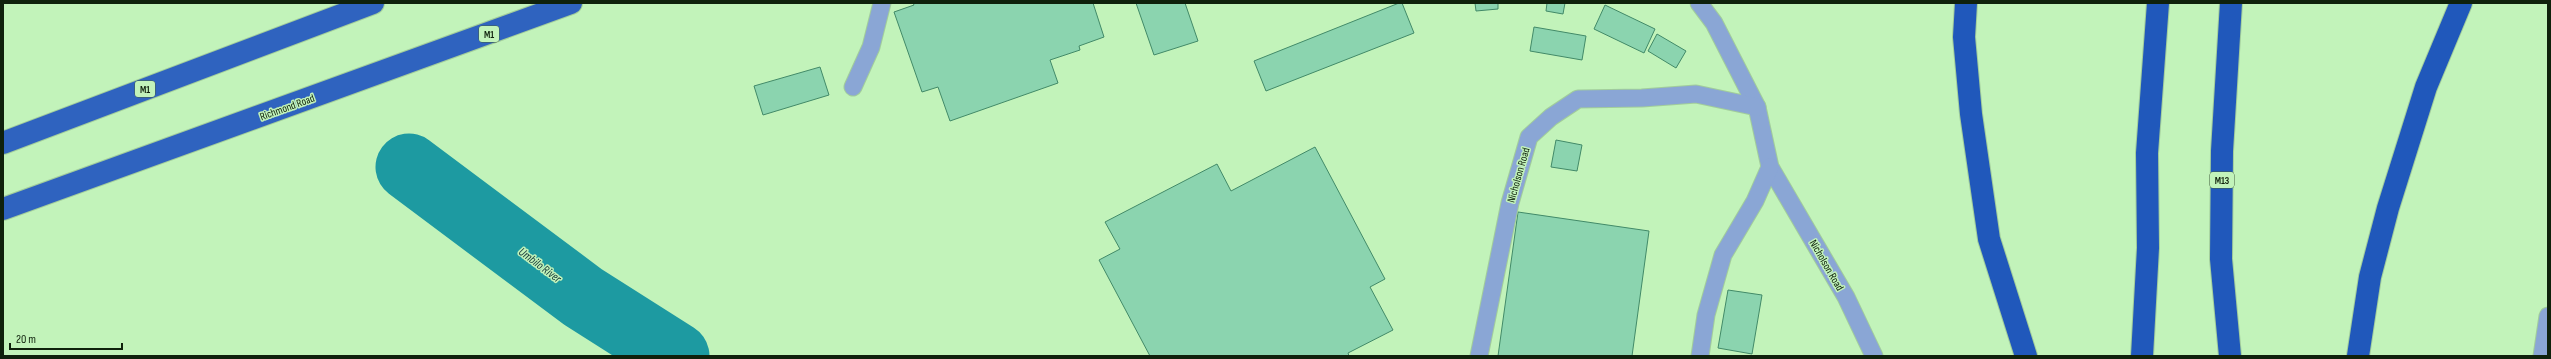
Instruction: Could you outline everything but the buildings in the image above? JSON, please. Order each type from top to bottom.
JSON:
[{"type":"highway","name":"M1","points":[[3,143],[373,3]]},
{"type":"highway","name":"Richmond Road","points":[[3,210],[571,3]]},
{"type":"highway","points":[[1966,3],[1964,36],[1971,114],[1988,239],[2026,356]]},
{"type":"highway","points":[[2142,356],[2148,248],[2147,153],[2158,3]]},
{"type":"highway","name":"M13","points":[[2230,356],[2221,259],[2222,151],[2231,3]]},
{"type":"highway","points":[[2358,356],[2370,277],[2388,208],[2426,86],[2461,3]]},
{"type":"lane","points":[[853,87],[875,36],[882,3]]},
{"type":"lane","name":"Nicholson Road","points":[[1699,3],[1714,23],[1757,107],[1770,167],[1846,297],[1874,356]]},
{"type":"lane","name":"Nicholson Road","points":[[1479,356],[1494,277],[1516,181],[1529,137],[1551,117],[1578,99],[1642,98],[1696,94],[1757,107]]},
{"type":"lane","points":[[1700,356],[1706,315],[1723,255],[1755,201],[1770,167]]},
{"type":"lane","points":[[2542,356],[2548,316]]},
{"type":"waterway","points":[[386,153],[409,167]]},
{"type":"waterway","name":"Umbilo River","points":[[409,167],[583,297],[676,356]]}]
